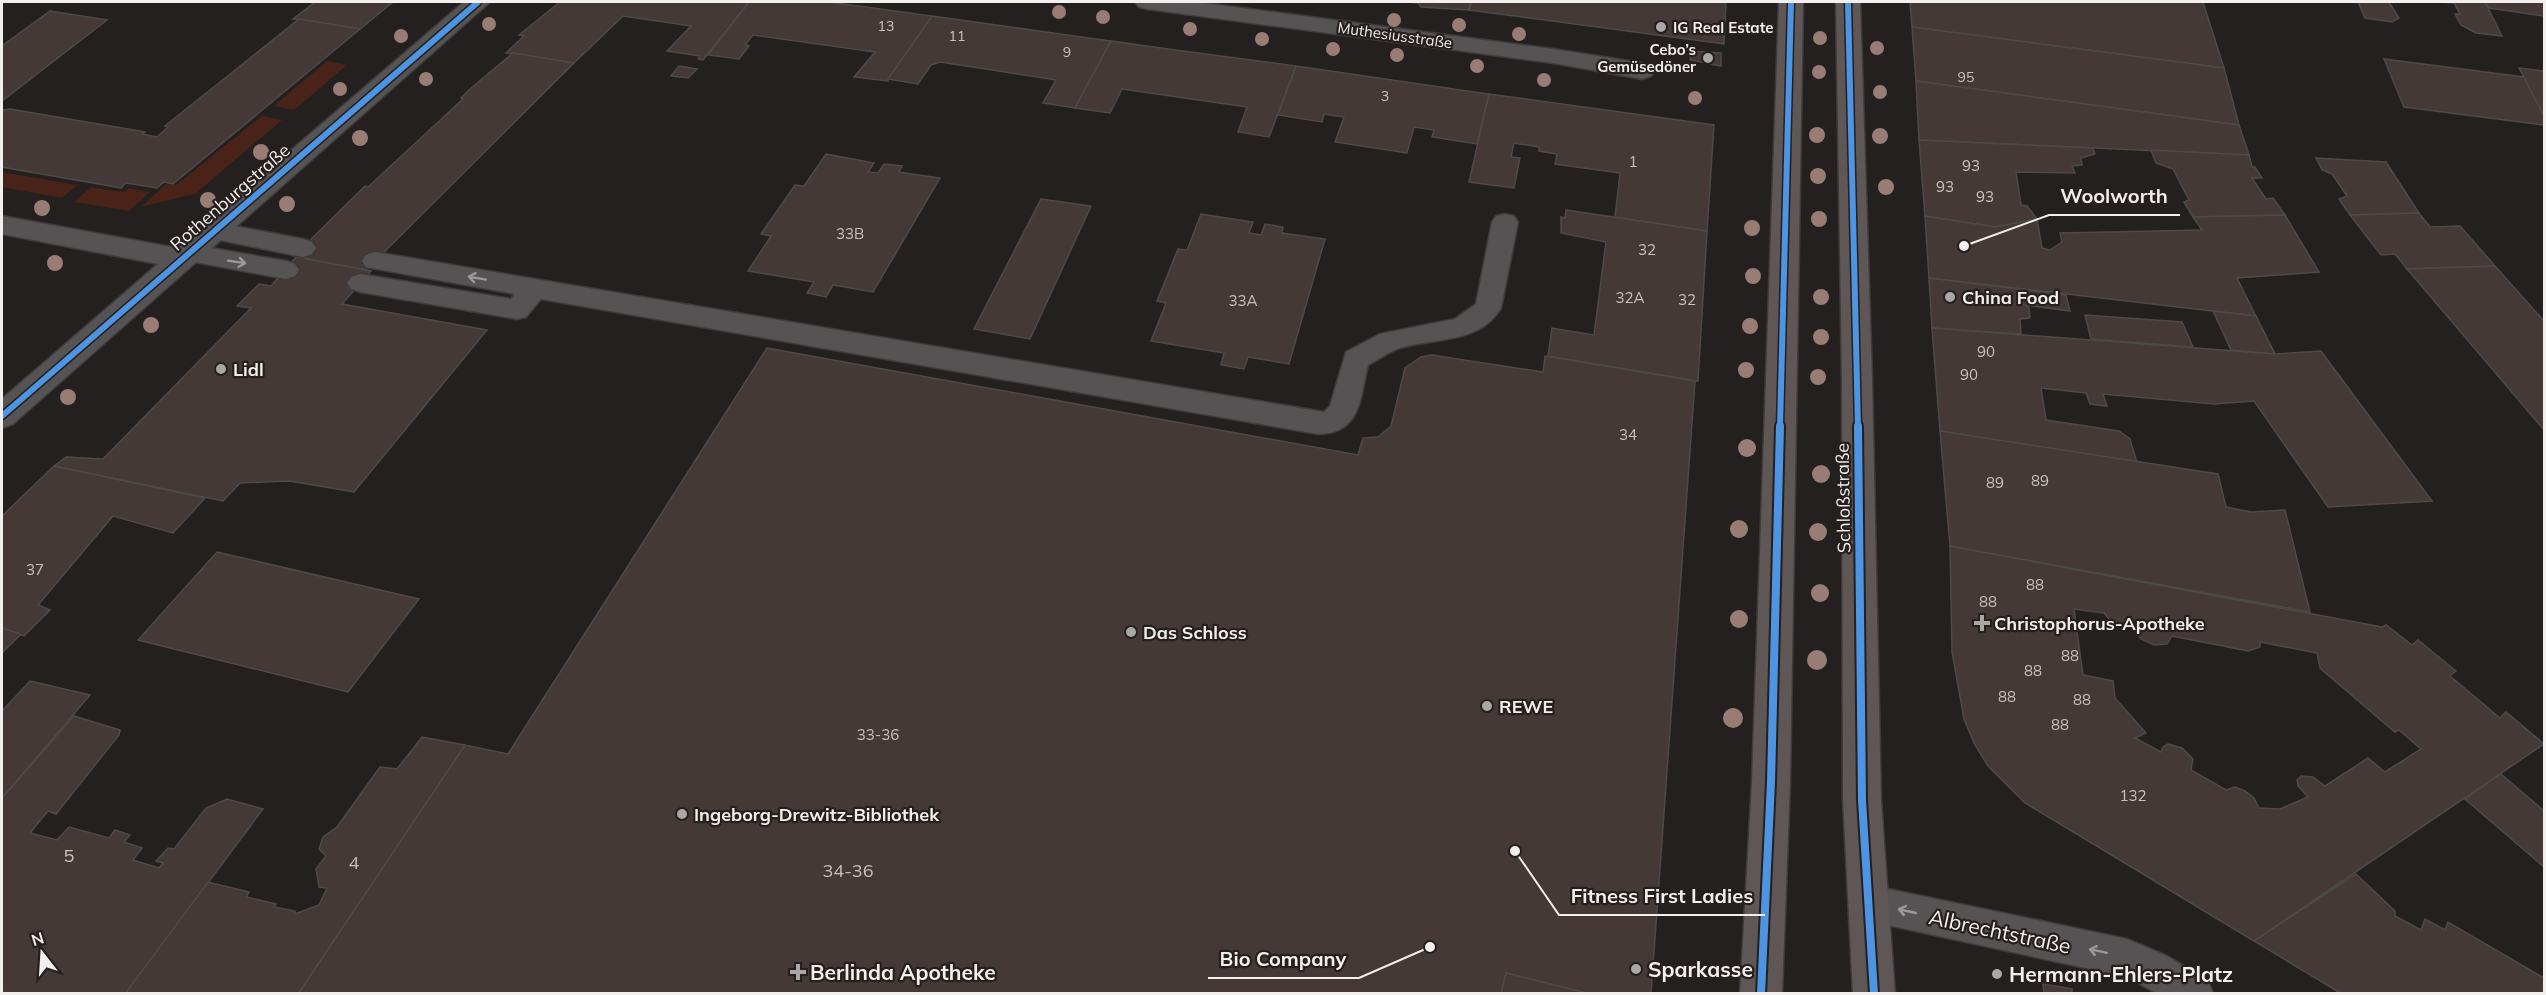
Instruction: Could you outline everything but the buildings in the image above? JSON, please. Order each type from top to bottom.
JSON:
[{"type":"street","name":"Rothenburgstraße","points":[[2,416],[478,2]]},
{"type":"street","name":"Muthesiusstraße","points":[[1147,2],[1553,56],[1642,71]]},
{"type":"street","points":[[1761,993],[1771,782],[1791,2]]},
{"type":"street","name":"Schloßstraße","points":[[1848,2],[1857,368],[1862,800],[1874,993]]},
{"type":"street","points":[[2,225],[185,256]]},
{"type":"lane","points":[[375,261],[1318,423],[1331,423],[1343,411],[1356,359],[1390,341],[1463,327],[1488,308],[1505,222]]},
{"type":"lane","points":[[214,231],[303,248]]},
{"type":"lane","points":[[185,256],[286,270]]},
{"type":"lane","points":[[360,283],[517,310],[535,288]]},
{"type":"lane","name":"Albrechtstraße","points":[[1869,903],[2127,957],[2154,969],[2194,993]]},
{"type":"shaded area","points":[[327,61],[347,65],[294,110],[274,106]]},
{"type":"shaded area","points":[[262,116],[282,120],[195,194],[141,207],[166,184],[176,185]]},
{"type":"shaded area","points":[[2,172],[77,185],[62,198],[2,187]]},
{"type":"shaded area","points":[[91,187],[123,192],[129,188],[150,192],[129,211],[74,202]]},
{"type":"cycle path","points":[[2,416],[478,2]]},
{"type":"cycle path","points":[[1761,994],[1771,782],[1791,2]]},
{"type":"cycle path","points":[[1848,2],[1857,379],[1862,800],[1874,994]]},
{"type":"place","name":"IG Real Estate","points":[[1661,27]]},
{"type":"place","name":"Cebo’s Gemüsedöner","points":[[1708,58]]},
{"type":"place","name":"Woolworth","points":[[1964,246]]},
{"type":"place","name":"China Food","points":[[1950,297]]},
{"type":"place","name":"Lidl","points":[[221,369]]},
{"type":"place","name":"Christophorus-Apotheke","points":[[1982,623]]},
{"type":"place","name":"Das Schloss","points":[[1131,632]]},
{"type":"place","name":"REWE","points":[[1487,706]]},
{"type":"place","name":"Ingeborg-Drewitz-Bibliothek","points":[[682,814]]},
{"type":"place","name":"Fitness First Ladies","points":[[1515,851]]},
{"type":"place","name":"Bio Company","points":[[1430,947]]},
{"type":"place","name":"Sparkasse","points":[[1636,969]]},
{"type":"place","name":"Berlinda Apotheke","points":[[798,972]]},
{"type":"place","name":"Hermann-Ehlers-Platz","points":[[1997,974]]}]
